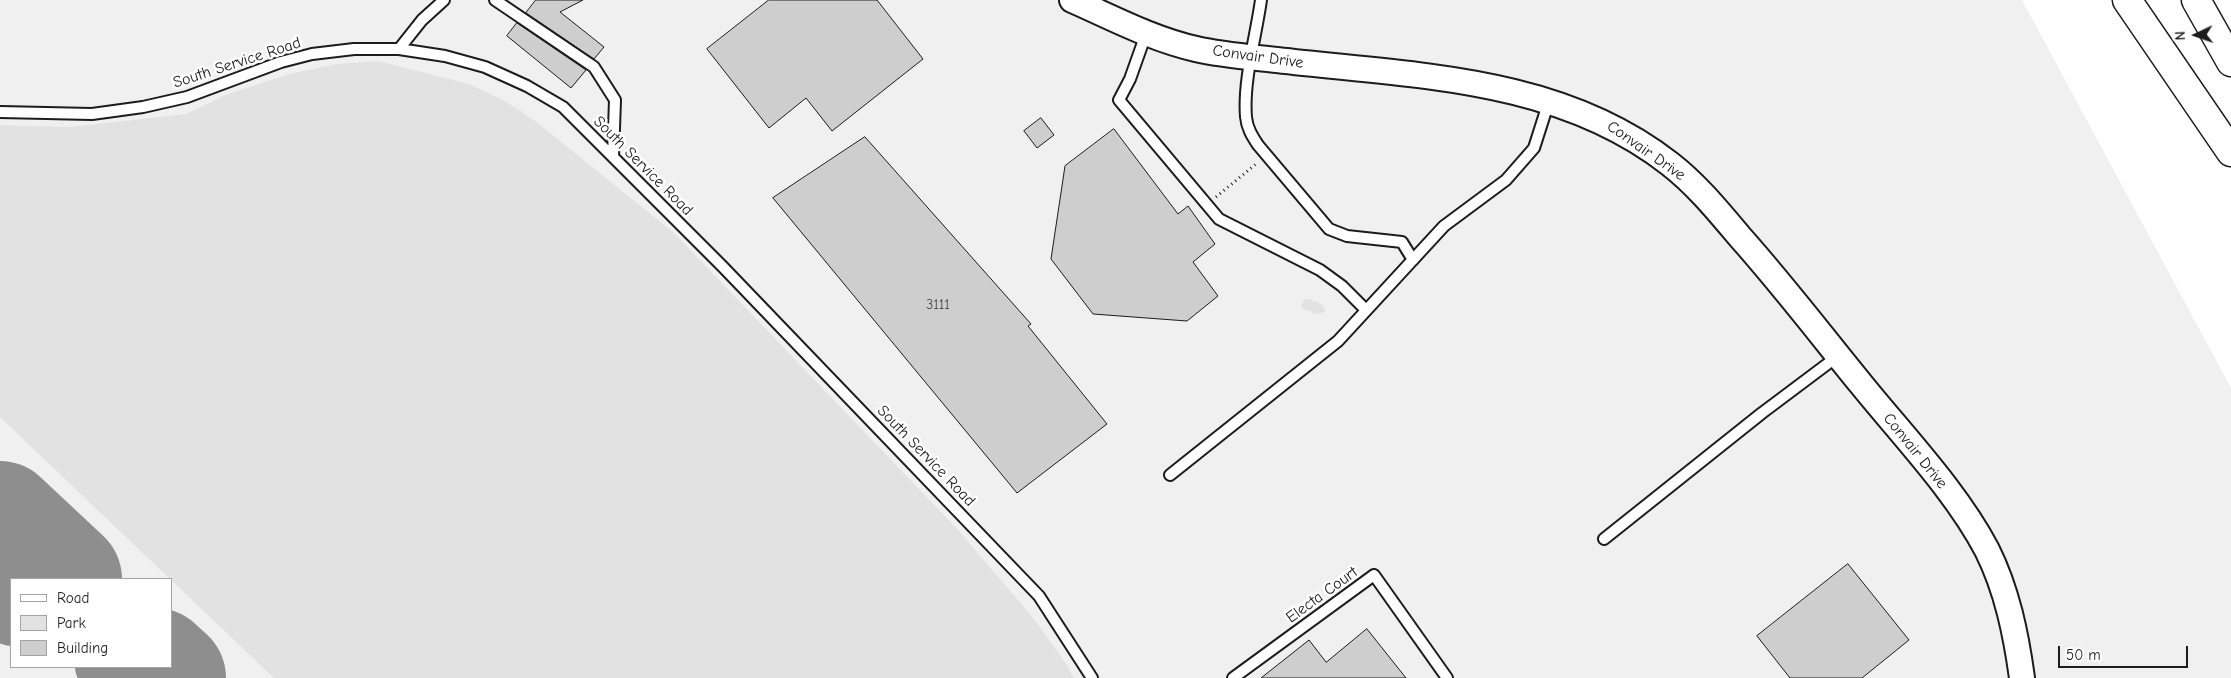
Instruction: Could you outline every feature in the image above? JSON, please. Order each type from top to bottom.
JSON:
[{"type":"highway","points":[[2127,0],[2231,152]]},
{"type":"highway","points":[[2196,0],[2231,62]]},
{"type":"street","name":"Convair Drive","points":[[1072,0],[1146,34],[1199,49],[1251,57],[1430,77],[1487,86],[1550,100],[1603,121],[1671,164],[1700,190],[1758,257],[1959,505],[1988,552],[2003,590],[2014,624],[2022,678]]},
{"type":"lane","points":[[399,49],[422,20],[444,0]]},
{"type":"lane","points":[[494,0],[594,68],[615,100],[613,157]]},
{"type":"lane","points":[[1261,0],[1251,57],[1246,117],[1250,133],[1258,145],[1329,228],[1347,236],[1402,242],[1414,260]]},
{"type":"lane","points":[[1146,34],[1130,79],[1120,100],[1219,219],[1320,270],[1342,286],[1366,310]]},
{"type":"lane","name":"South Service Road","points":[[0,112],[92,114],[143,107],[188,97],[281,62],[312,54],[354,50],[399,49],[445,56],[485,67],[527,86],[563,107],[723,267],[1039,596],[1092,678]]},
{"type":"lane","points":[[1170,475],[1338,341],[1445,225],[1506,180],[1534,148],[1550,100]]},
{"type":"lane","points":[[1604,539],[1762,413],[1838,356]]},
{"type":"lane","name":"Electa Court","points":[[1233,678],[1374,575],[1447,678]]},
{"type":"path","points":[[1207,204],[1256,164]]},
{"type":"shaded area","points":[[0,0],[2022,0],[2231,388],[2231,678],[0,678]]},
{"type":"green space","points":[[378,61],[469,84],[505,101],[535,121],[673,232],[960,532],[1034,619],[1067,665],[1074,678],[274,678],[172,581],[172,578],[169,578],[0,417],[0,125],[70,127],[186,114],[228,94],[289,74],[337,64]]},
{"type":"green space","points":[[1305,299],[1311,299],[1314,303],[1316,301],[1323,306],[1325,311],[1313,314],[1309,310],[1306,311],[1301,306]]},
{"type":"building","points":[[536,0],[583,0],[560,12],[604,47],[594,59],[526,13]]},
{"type":"building","points":[[769,0],[877,0],[923,59],[832,131],[806,98],[769,128],[707,49]]},
{"type":"building","points":[[517,23],[586,70],[571,88],[507,36]]},
{"type":"building","points":[[1041,118],[1054,135],[1037,148],[1024,131]]},
{"type":"building","points":[[1114,129],[1178,214],[1188,206],[1215,244],[1193,262],[1218,296],[1187,321],[1093,314],[1051,259],[1065,166]]},
{"type":"building","points":[[865,137],[1031,324],[1028,326],[1107,424],[1017,493],[773,198]]},
{"type":"building","points":[[1848,564],[1909,640],[1862,678],[1790,678],[1757,636]]},
{"type":"building","points":[[1367,629],[1406,678],[1261,678],[1309,640],[1326,662]]},
{"type":"taxiway","points":[[0,619],[10,623]]},
{"type":"taxiway","points":[[100,668],[118,678]]},
{"type":"runway","points":[[0,520],[62,578]]},
{"type":"runway","points":[[156,668],[167,678]]}]
